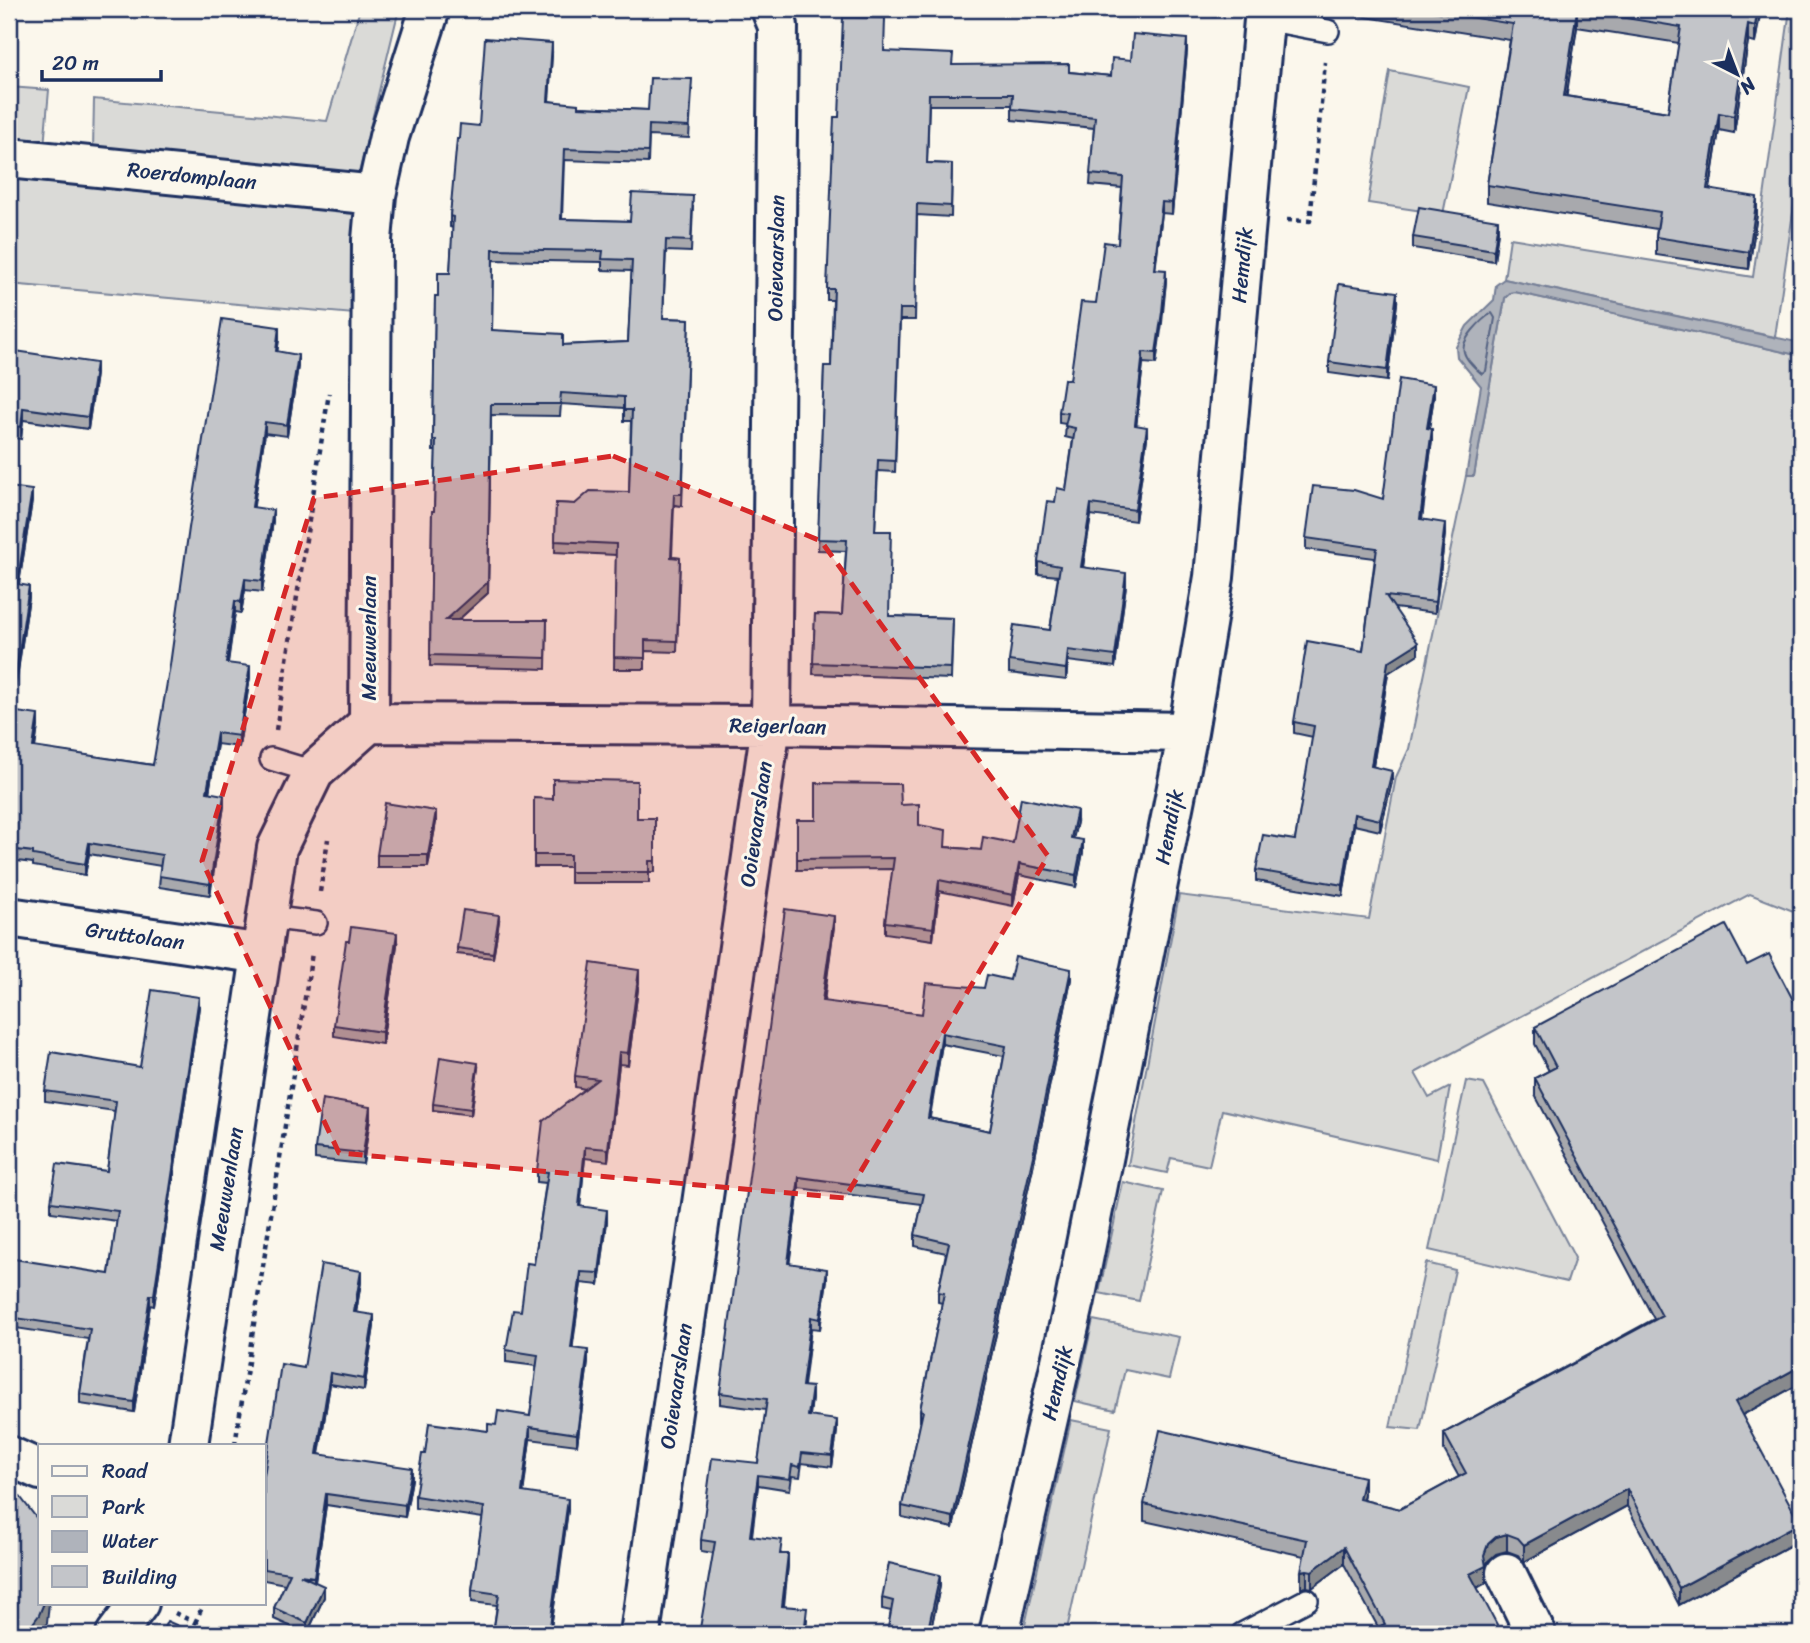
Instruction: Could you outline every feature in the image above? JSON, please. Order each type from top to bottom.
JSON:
[{"type":"street","name":"Meeuwenlaan","points":[[188,1444],[277,848],[314,772],[369,723],[372,240],[376,195],[389,137],[430,9]]},
{"type":"street","name":"Ooievaarslaan","points":[[640,1634],[771,725],[778,26],[771,9]]},
{"type":"street","name":"Hemdijk","points":[[999,1634],[1076,1300],[1188,732],[1214,577],[1265,14]]},
{"type":"street","name":"Roerdomplaan","points":[[9,158],[376,195]]},
{"type":"street","name":"Reigerlaan","points":[[369,723],[771,725],[1188,732]]},
{"type":"street","name":"Gruttolaan","points":[[9,917],[264,936]]},
{"type":"street","points":[[9,1456],[38,1469]]},
{"type":"street","points":[[1506,1573],[1536,1634]]},
{"type":"street","points":[[116,1634],[152,1605]]},
{"type":"lane","points":[[1265,14],[1328,31]]},
{"type":"lane","points":[[271,759],[314,772]]},
{"type":"lane","points":[[264,936],[316,923]]},
{"type":"lane","points":[[1242,1634],[1307,1600]]},
{"type":"path","points":[[1132,9],[1265,14]]},
{"type":"path","points":[[1247,218],[1310,221],[1328,31]]},
{"type":"path","points":[[271,759],[329,392]]},
{"type":"path","points":[[235,1444],[330,829]]},
{"type":"path","points":[[195,1623],[204,1604]]},
{"type":"path","points":[[152,1605],[218,1634]]},
{"type":"highlighted area","points":[[613,456],[821,541],[1048,856],[845,1198],[339,1153],[202,861],[314,498]]},
{"type":"green space","points":[[360,9],[399,9],[359,173],[93,151],[94,99],[327,121]]},
{"type":"green space","points":[[1790,9],[1801,9],[1801,157],[1775,337],[1504,279],[1510,238],[1753,277]]},
{"type":"green space","points":[[1390,71],[1469,87],[1443,214],[1368,203]]},
{"type":"green space","points":[[9,87],[49,90],[44,147],[9,144]]},
{"type":"green space","points":[[9,179],[357,212],[354,314],[9,284]]},
{"type":"green space","points":[[1515,292],[1801,356],[1801,914],[1750,894],[1415,1073],[1429,1098],[1450,1087],[1437,1159],[1222,1110],[1209,1166],[1171,1158],[1167,1173],[1128,1165],[1179,895],[1369,919],[1396,777],[1409,749],[1466,476],[1474,476],[1505,298]]},
{"type":"green space","points":[[1466,1081],[1484,1084],[1575,1258],[1567,1282],[1429,1250]]},
{"type":"green space","points":[[1123,1182],[1163,1191],[1139,1301],[1099,1293]]},
{"type":"green space","points":[[1426,1263],[1455,1270],[1420,1430],[1390,1427]]},
{"type":"green space","points":[[1093,1320],[1179,1337],[1169,1379],[1125,1370],[1115,1410],[1075,1401]]},
{"type":"green space","points":[[1071,1420],[1111,1428],[1066,1634],[1023,1634]]},
{"type":"water","points":[[1504,279],[1801,343],[1801,356],[1510,293],[1505,298],[1474,476],[1466,476],[1481,386],[1457,357],[1456,347],[1467,326],[1494,300],[1496,285]]},
{"type":"building","points":[[1419,9],[1758,9],[1755,26],[1748,24],[1734,116],[1719,113],[1707,189],[1757,197],[1749,252],[1656,237],[1660,212],[1487,185],[1513,24]],"holes":[[[1577,10],[1681,27],[1668,112],[1564,96]]]},
{"type":"building","points":[[843,17],[885,18],[884,51],[953,54],[952,65],[1069,64],[1069,72],[1111,76],[1112,58],[1131,60],[1133,34],[1187,39],[1172,203],[1162,202],[1154,269],[1166,270],[1162,312],[1156,353],[1143,352],[1135,425],[1147,427],[1135,510],[1091,504],[1081,567],[1126,573],[1115,656],[1068,650],[1066,669],[1009,661],[1014,625],[1050,630],[1060,566],[1038,562],[1047,501],[1055,502],[1057,488],[1066,490],[1075,428],[1065,426],[1068,413],[1059,412],[1064,379],[1070,380],[1081,302],[1096,303],[1104,242],[1118,244],[1123,177],[1090,174],[1095,117],[1012,109],[1013,94],[929,94],[927,163],[952,164],[951,206],[917,204],[915,309],[900,309],[895,461],[878,460],[875,531],[891,531],[889,616],[953,618],[951,668],[813,663],[815,614],[842,615],[847,540],[818,539],[824,366],[831,366],[834,289],[827,289],[834,117],[839,117]]},
{"type":"building","points":[[485,38],[552,43],[548,101],[578,104],[578,107],[648,110],[650,78],[692,79],[689,127],[649,125],[648,152],[564,149],[561,219],[630,221],[632,193],[693,196],[691,241],[666,240],[663,318],[689,319],[682,494],[674,494],[671,557],[680,558],[677,641],[645,640],[645,658],[614,657],[616,544],[555,541],[556,503],[575,504],[590,491],[629,492],[632,410],[624,410],[624,397],[561,393],[560,404],[491,404],[488,582],[446,620],[547,620],[546,658],[430,655],[436,440],[433,440],[435,296],[438,296],[438,273],[450,273],[453,217],[450,216],[460,124],[479,126]],"holes":[[[493,249],[603,251],[602,259],[632,260],[628,342],[563,345],[563,334],[492,330]]]},
{"type":"building","points":[[1419,207],[1498,220],[1494,250],[1413,237]]},
{"type":"building","points":[[1339,284],[1397,292],[1387,370],[1329,362]]},
{"type":"building","points":[[222,319],[279,327],[276,351],[298,355],[287,425],[265,422],[252,507],[273,510],[262,581],[245,579],[241,602],[235,601],[226,663],[250,666],[239,736],[217,733],[207,792],[224,795],[210,884],[159,876],[162,855],[89,843],[85,864],[9,849],[9,487],[32,490],[17,584],[29,586],[10,711],[38,715],[33,747],[153,765]]},
{"type":"building","points":[[9,350],[96,363],[88,417],[23,408],[21,427],[9,425]]},
{"type":"building","points":[[1399,379],[1434,385],[1427,428],[1432,429],[1420,519],[1445,523],[1435,602],[1386,596],[1418,643],[1388,662],[1371,766],[1392,771],[1380,820],[1354,814],[1343,885],[1256,870],[1263,835],[1295,840],[1314,726],[1294,722],[1307,641],[1363,651],[1377,548],[1306,538],[1313,486],[1354,490],[1383,499]]},
{"type":"building","points":[[553,779],[637,781],[637,818],[655,818],[655,861],[649,861],[649,872],[570,872],[570,855],[534,855],[534,798],[553,799]]},
{"type":"building","points":[[816,783],[900,784],[901,805],[919,804],[919,825],[946,830],[945,847],[981,850],[983,837],[1013,843],[1021,798],[1077,810],[1071,838],[1083,840],[1076,875],[1019,864],[1013,895],[939,880],[933,928],[885,922],[894,858],[797,859],[797,820],[816,820]]},
{"type":"building","points":[[385,803],[436,811],[428,855],[377,855]]},
{"type":"building","points":[[785,909],[834,916],[822,1001],[922,1014],[926,983],[984,988],[987,975],[1010,980],[1015,957],[1071,969],[1033,1156],[953,1517],[902,1506],[923,1411],[920,1410],[944,1293],[938,1292],[949,1243],[915,1235],[924,1194],[799,1177],[788,1263],[827,1269],[820,1319],[811,1317],[802,1386],[812,1387],[808,1416],[837,1420],[832,1456],[802,1453],[800,1467],[792,1465],[790,1479],[758,1475],[750,1536],[782,1540],[780,1554],[788,1554],[782,1606],[807,1608],[804,1634],[699,1634],[715,1542],[701,1540],[712,1458],[758,1463],[767,1399],[720,1393]],"holes":[[[942,1033],[1006,1046],[990,1131],[928,1118]]]},
{"type":"building","points":[[463,910],[499,915],[493,953],[457,948]]},
{"type":"building","points":[[1726,925],[1747,965],[1769,954],[1801,1015],[1801,1366],[1735,1402],[1800,1523],[1679,1588],[1627,1489],[1524,1545],[1518,1538],[1507,1534],[1496,1537],[1488,1544],[1484,1555],[1486,1566],[1470,1574],[1502,1634],[1365,1634],[1385,1624],[1344,1547],[1312,1571],[1301,1571],[1307,1540],[1144,1504],[1160,1430],[1364,1477],[1359,1499],[1400,1509],[1466,1473],[1444,1433],[1662,1316],[1535,1078],[1556,1067],[1535,1027]]},
{"type":"building","points":[[351,927],[397,933],[382,1032],[334,1025],[346,941],[349,941]]},
{"type":"building","points":[[591,963],[639,970],[628,1053],[619,1052],[608,1149],[585,1147],[579,1206],[607,1210],[599,1273],[581,1272],[571,1348],[588,1350],[577,1434],[530,1427],[522,1492],[568,1499],[557,1581],[549,1634],[493,1634],[499,1594],[472,1590],[484,1507],[415,1496],[429,1423],[488,1431],[488,1424],[496,1425],[498,1411],[530,1416],[538,1355],[506,1350],[513,1310],[521,1311],[527,1263],[534,1264],[548,1172],[537,1171],[543,1121],[598,1079],[575,1076]]},
{"type":"building","points":[[152,990],[199,997],[154,1295],[150,1295],[134,1402],[80,1394],[90,1329],[9,1317],[9,1289],[14,1259],[109,1274],[118,1211],[51,1202],[57,1164],[107,1171],[116,1101],[45,1091],[51,1052],[140,1067]]},
{"type":"building","points":[[440,1057],[478,1063],[471,1109],[433,1104]]},
{"type":"building","points":[[322,1099],[370,1107],[363,1153],[315,1148]]},
{"type":"building","points":[[321,1264],[361,1271],[354,1312],[374,1315],[364,1379],[330,1373],[317,1454],[412,1468],[405,1505],[326,1494],[314,1577],[300,1575],[324,1586],[307,1623],[274,1608],[290,1573],[266,1569],[266,1463],[281,1364],[304,1368]]},
{"type":"building","points":[[9,1487],[18,1494],[38,1520],[38,1604],[44,1604],[25,1634],[9,1634]]},
{"type":"building","points":[[889,1563],[940,1575],[927,1634],[887,1634],[893,1601],[882,1598]]},
{"type":"building","points":[[167,1621],[196,1634],[161,1634]]}]
